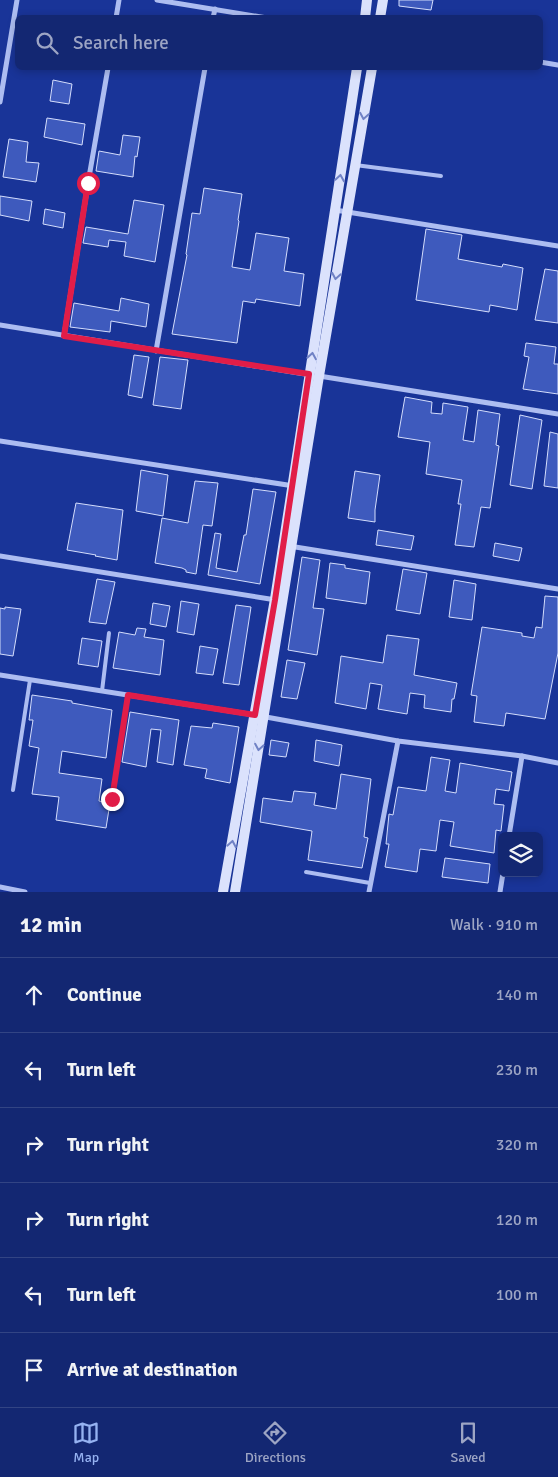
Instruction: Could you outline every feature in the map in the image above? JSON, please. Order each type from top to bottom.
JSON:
[{"type":"main road","points":[[365,15],[367,0]]},
{"type":"main road","points":[[380,15],[383,0]]},
{"type":"main road","points":[[223,892],[241,821],[288,545],[314,375],[330,240],[357,70]]},
{"type":"main road","points":[[314,375],[348,212],[372,70]]},
{"type":"main road","points":[[330,240],[342,242]]},
{"type":"main road","points":[[235,892],[241,821]]},
{"type":"street","points":[[0,102],[17,0]]},
{"type":"street","points":[[116,15],[119,0]]},
{"type":"street","points":[[157,0],[249,15]]},
{"type":"street","points":[[213,15],[214,9]]},
{"type":"street","points":[[543,62],[558,65]]},
{"type":"street","points":[[64,336],[108,70]]},
{"type":"street","points":[[156,351],[204,70]]},
{"type":"street","points":[[335,210],[558,246]]},
{"type":"street","points":[[0,325],[558,414]]},
{"type":"street","points":[[0,441],[297,486]]},
{"type":"street","points":[[288,545],[558,589]]},
{"type":"street","points":[[0,556],[279,600]]},
{"type":"street","points":[[0,675],[260,716],[398,741],[522,756],[558,763]]},
{"type":"street","points":[[369,892],[398,741]]},
{"type":"street","points":[[510,832],[522,756]]},
{"type":"street","points":[[500,892],[502,877]]},
{"type":"street","points":[[0,888],[25,892]]},
{"type":"lane","points":[[356,165],[441,176]]},
{"type":"lane","points":[[102,691],[109,633]]},
{"type":"lane","points":[[13,790],[30,680]]},
{"type":"lane","points":[[112,799],[128,695]]},
{"type":"lane","points":[[306,872],[370,883]]},
{"type":"building","points":[[399,0],[433,0],[431,10],[399,6]]},
{"type":"building","points":[[53,80],[72,84],[69,104],[50,101]]},
{"type":"building","points":[[47,118],[85,124],[82,145],[44,137]]},
{"type":"building","points":[[123,135],[140,137],[137,157],[135,156],[133,177],[96,171],[99,151],[120,155]]},
{"type":"building","points":[[9,139],[28,142],[26,162],[39,163],[36,182],[3,177]]},
{"type":"building","points":[[204,188],[242,194],[232,267],[250,270],[256,233],[289,238],[284,271],[304,274],[300,306],[256,299],[255,303],[243,301],[237,343],[172,334],[187,255],[192,213],[200,214]]},
{"type":"building","points":[[0,196],[32,201],[29,221],[0,215]]},
{"type":"building","points":[[134,200],[164,205],[155,262],[124,256],[126,242],[109,240],[108,247],[83,243],[86,227],[128,234]]},
{"type":"building","points":[[45,209],[65,213],[63,228],[43,224]]},
{"type":"building","points":[[426,229],[462,235],[458,259],[502,267],[503,264],[523,268],[517,310],[490,305],[489,312],[416,300]]},
{"type":"building","points":[[545,269],[558,271],[558,323],[535,320]]},
{"type":"building","points":[[121,298],[149,304],[146,327],[111,321],[110,332],[70,327],[74,303],[119,311]]},
{"type":"building","points":[[526,343],[556,347],[554,364],[558,364],[558,394],[523,389],[529,357],[524,356]]},
{"type":"building","points":[[134,355],[149,357],[142,398],[128,395]]},
{"type":"building","points":[[160,357],[188,360],[181,409],[153,405]]},
{"type":"building","points":[[405,397],[432,402],[431,413],[442,414],[443,403],[468,407],[463,440],[474,442],[478,410],[500,414],[496,445],[499,446],[490,508],[481,507],[474,547],[455,545],[461,504],[458,504],[462,480],[426,474],[430,442],[398,437]]},
{"type":"building","points":[[520,415],[542,420],[532,489],[510,485]]},
{"type":"building","points":[[550,432],[558,434],[558,488],[544,486]]},
{"type":"building","points":[[141,470],[168,475],[163,516],[136,511]]},
{"type":"building","points":[[355,471],[380,475],[375,522],[348,518]]},
{"type":"building","points":[[195,481],[218,483],[212,526],[203,525],[196,574],[186,572],[182,568],[155,563],[162,518],[188,523]]},
{"type":"building","points":[[253,489],[276,492],[260,584],[208,575],[215,533],[221,534],[216,568],[237,572],[244,535],[246,535]]},
{"type":"building","points":[[76,503],[123,510],[117,560],[67,550]]},
{"type":"building","points":[[378,530],[414,536],[411,550],[376,545]]},
{"type":"building","points":[[495,543],[522,548],[519,561],[493,556]]},
{"type":"building","points":[[302,557],[320,560],[313,608],[324,609],[317,655],[288,650]]},
{"type":"building","points":[[330,563],[345,565],[345,568],[370,572],[366,604],[326,598]]},
{"type":"building","points":[[403,569],[427,573],[420,614],[396,610]]},
{"type":"building","points":[[97,579],[115,582],[106,624],[89,622]]},
{"type":"building","points":[[454,580],[476,584],[472,620],[449,617]]},
{"type":"building","points":[[545,596],[558,597],[558,653],[545,719],[506,713],[504,726],[474,722],[477,696],[471,695],[482,627],[522,633],[522,636],[534,638],[536,627],[542,628]]},
{"type":"building","points":[[181,601],[199,604],[194,635],[177,632]]},
{"type":"building","points":[[153,603],[170,606],[166,627],[150,624]]},
{"type":"building","points":[[236,605],[251,607],[239,685],[223,683]]},
{"type":"building","points":[[5,607],[21,609],[13,656],[0,654],[0,608],[5,609]]},
{"type":"building","points":[[137,628],[146,629],[144,637],[164,640],[160,675],[113,668],[119,632],[135,635]]},
{"type":"building","points":[[387,635],[419,639],[414,675],[457,683],[454,699],[452,699],[451,712],[424,708],[425,695],[410,693],[407,714],[378,709],[382,685],[370,683],[366,709],[335,703],[341,656],[383,663]]},
{"type":"building","points":[[82,638],[102,641],[98,667],[78,664]]},
{"type":"building","points":[[200,646],[218,649],[213,675],[196,673]]},
{"type":"building","points":[[287,660],[305,663],[297,699],[281,697]]},
{"type":"building","points":[[32,695],[112,710],[106,758],[62,751],[59,773],[102,779],[99,801],[110,803],[106,828],[56,820],[59,797],[32,794],[39,748],[29,746],[33,720],[29,720]]},
{"type":"building","points":[[130,712],[179,720],[173,765],[157,762],[161,730],[151,729],[146,767],[122,762]]},
{"type":"building","points":[[213,723],[239,727],[230,783],[205,778],[207,769],[184,765],[191,726],[212,728]]},
{"type":"building","points":[[271,740],[289,743],[286,757],[269,755]]},
{"type":"building","points":[[316,740],[342,745],[339,766],[314,761]]},
{"type":"building","points":[[431,757],[450,760],[445,791],[456,793],[460,763],[512,772],[509,791],[496,789],[494,804],[504,805],[501,831],[496,830],[494,853],[450,846],[454,822],[440,820],[436,851],[420,849],[417,872],[385,867],[389,844],[386,844],[389,814],[393,815],[398,787],[426,791]]},
{"type":"building","points":[[341,774],[371,779],[364,837],[368,838],[362,868],[308,860],[312,831],[260,822],[263,798],[292,802],[294,791],[316,793],[314,805],[336,809]]},
{"type":"building","points":[[445,858],[490,864],[488,883],[442,877]]},
{"type":"route","points":[[88,183],[64,336],[309,374],[275,600],[255,715],[128,695],[112,799]]}]
